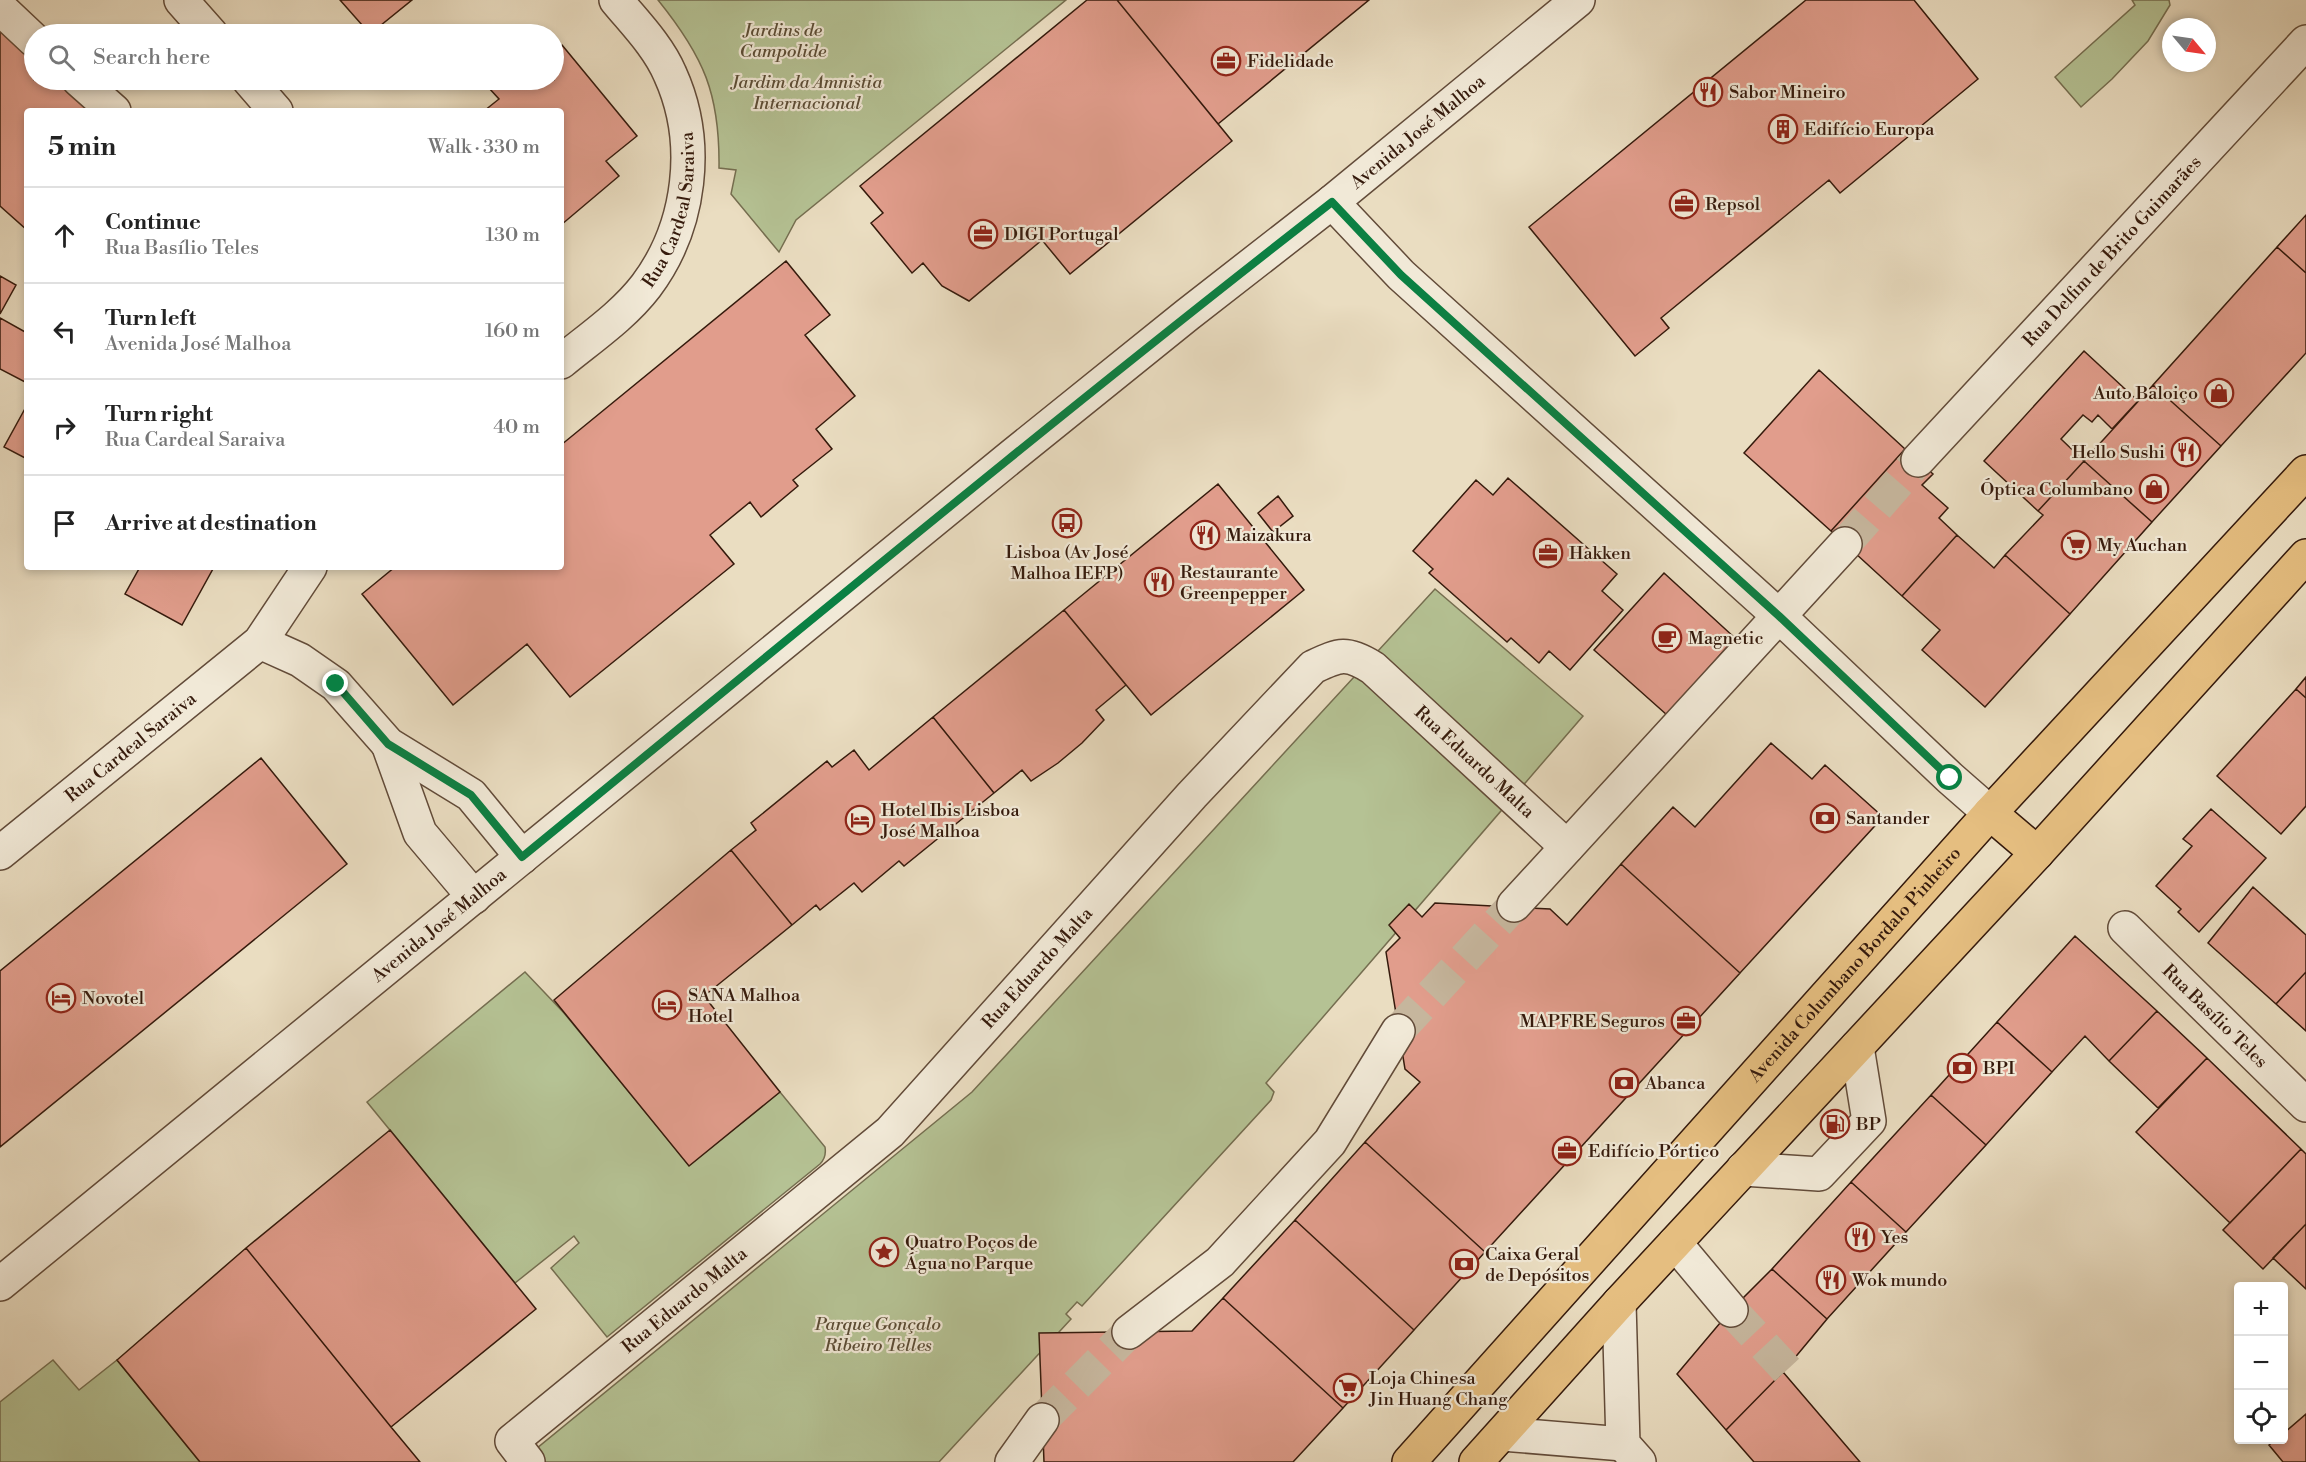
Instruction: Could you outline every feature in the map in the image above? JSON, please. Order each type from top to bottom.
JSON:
[{"type":"main road","name":"Avenida Columbano Bordalo Pinheiro","points":[[1409,1462],[1990,813],[2306,472]]},
{"type":"main road","points":[[1476,1462],[1619,1303],[2037,853],[2306,556]]},
{"type":"main road","points":[[1990,813],[2037,853]]},
{"type":"main road","points":[[1441,1428],[1502,1434]]},
{"type":"street","points":[[181,0],[202,24]]},
{"type":"street","name":"Rua Cardeal Saraiva","points":[[564,360],[626,308],[646,286],[662,261],[683,207],[689,161],[687,130],[681,101],[669,72],[653,45],[616,0]]},
{"type":"street","name":"Avenida José Malhoa","points":[[0,1284],[1012,456],[1332,202],[1578,0]]},
{"type":"street","points":[[0,8],[24,30]]},
{"type":"street","name":"Rua Delfim de Brito Guimarães","points":[[1917,460],[2306,42]]},
{"type":"street","points":[[90,90],[111,108]]},
{"type":"street","points":[[258,90],[273,108]]},
{"type":"street","points":[[1332,202],[1401,275],[1779,616],[1942,771],[1990,813]]},
{"type":"street","points":[[1514,905],[1556,837],[1779,616],[1845,544]]},
{"type":"street","name":"Rua Cardeal Saraiva","points":[[0,853],[260,642],[308,570]]},
{"type":"street","points":[[260,642],[300,660],[336,684],[388,744],[471,795],[522,857]]},
{"type":"street","name":"Rua Eduardo Malta","points":[[520,1452],[890,1132],[1192,795],[1313,667],[1339,655],[1360,660],[1373,668],[1556,837]]},
{"type":"street","points":[[388,744],[420,833],[474,897]]},
{"type":"street","name":"Rua Basílio Teles","points":[[2125,928],[2306,1105]]},
{"type":"street","points":[[1129,1332],[1220,1262],[1330,1142],[1398,1031]]},
{"type":"street","points":[[1743,1169],[1819,1174],[1869,1121],[1857,1047]]},
{"type":"street","points":[[1675,1243],[1731,1310]]},
{"type":"street","points":[[1502,1434],[1631,1453],[1619,1303]]},
{"type":"street","points":[[1012,1462],[1042,1420]]},
{"type":"green space","name":"Jardim da Amnistia Internacional","points":[[658,0],[1066,0],[796,220],[779,252],[731,194],[736,170],[719,168],[716,119],[706,78],[687,40]]},
{"type":"green space","points":[[2132,0],[2169,0],[2170,5],[2148,41],[2112,79],[2081,107],[2055,77],[2135,5]]},
{"type":"green space","name":"Parque Gonçalo Ribeiro Telles","points":[[1435,589],[1583,716],[1266,1083],[1274,1092],[1271,1100],[1082,1306],[1077,1302],[1066,1314],[1071,1319],[939,1462],[520,1462],[972,1092]]},
{"type":"green space","points":[[525,972],[564,1013],[689,1165],[780,1092],[825,1147],[825,1156],[820,1164],[607,1337],[551,1268],[579,1243],[574,1236],[515,1283],[367,1102]]},
{"type":"green space","points":[[53,1360],[79,1390],[117,1360],[200,1462],[0,1462],[0,1402]]},
{"type":"building","points":[[340,0],[412,0],[382,24],[361,24]]},
{"type":"building","points":[[1087,0],[1117,0],[1232,141],[1070,274],[1042,240],[969,301],[942,286],[923,263],[912,273],[871,223],[883,213],[860,186]]},
{"type":"building","points":[[1117,0],[1369,0],[1218,124]]},
{"type":"building","name":"Edifício Europa","points":[[1806,0],[1914,0],[1978,79],[1840,193],[1829,180],[1661,318],[1669,328],[1635,356],[1529,227]]},
{"type":"building","points":[[0,31],[24,53],[24,90],[66,90],[87,108],[24,108],[24,227],[0,206]]},
{"type":"building","points":[[564,47],[637,136],[606,161],[619,176],[564,222],[564,108],[488,108],[499,99],[491,90],[564,90]]},
{"type":"building","points":[[2306,215],[2306,273],[2277,247]]},
{"type":"building","points":[[2277,247],[2306,273],[2306,353],[2221,446],[2153,385]]},
{"type":"building","points":[[786,261],[830,315],[805,335],[855,396],[816,429],[832,449],[793,480],[798,486],[761,517],[750,502],[710,535],[734,564],[570,697],[527,644],[453,705],[362,594],[391,570],[564,570],[564,443]]},
{"type":"building","points":[[0,276],[16,285],[0,314]]},
{"type":"building","points":[[0,318],[24,331],[24,381],[0,369]]},
{"type":"building","points":[[2084,351],[2138,401],[2112,429],[2098,415],[2092,422],[2083,415],[2061,439],[2084,461],[2038,511],[1984,461]]},
{"type":"building","points":[[1819,370],[1905,449],[1831,531],[1744,453]]},
{"type":"building","points":[[2153,385],[2221,446],[2152,522],[2084,461]]},
{"type":"building","points":[[24,410],[24,457],[4,447]]},
{"type":"building","points":[[1905,449],[1933,474],[1922,485],[1948,508],[1939,518],[1957,535],[1902,596],[1831,531]]},
{"type":"building","points":[[2084,461],[2152,522],[2070,614],[2005,555],[2043,515],[2038,511]]},
{"type":"building","points":[[1508,478],[1617,574],[1602,591],[1623,610],[1570,670],[1549,651],[1539,663],[1511,638],[1507,642],[1429,573],[1433,569],[1413,551],[1476,480],[1493,495]]},
{"type":"building","points":[[1218,484],[1304,590],[1151,715],[1064,610]]},
{"type":"building","points":[[1278,496],[1293,516],[1273,532],[1258,513]]},
{"type":"building","points":[[1957,535],[1994,568],[2005,555],[2070,614],[1985,707],[1922,650],[1940,630],[1902,596]]},
{"type":"building","points":[[138,570],[212,570],[182,625],[125,594]]},
{"type":"building","points":[[1664,573],[1735,638],[1667,715],[1594,650]]},
{"type":"building","points":[[1064,610],[1126,685],[1096,710],[1104,720],[1058,763],[1031,781],[1022,770],[994,793],[933,717]]},
{"type":"building","points":[[2306,677],[2306,698],[2296,689]]},
{"type":"building","points":[[2296,689],[2306,698],[2306,806],[2281,834],[2217,776]]},
{"type":"building","points":[[933,717],[994,793],[904,866],[899,861],[862,892],[854,883],[820,910],[816,905],[792,925],[731,850],[756,830],[751,823],[827,761],[832,767],[854,750],[869,770]]},
{"type":"building","points":[[1771,743],[1812,779],[1825,765],[1883,817],[1740,973],[1621,864],[1673,807],[1695,827]]},
{"type":"building","points":[[261,758],[347,864],[0,1147],[0,971]]},
{"type":"building","points":[[2211,809],[2266,858],[2199,932],[2178,912],[2181,909],[2156,886],[2192,846],[2183,839]]},
{"type":"building","points":[[731,850],[792,925],[704,996],[780,1092],[689,1166],[554,1000]]},
{"type":"building","points":[[1621,864],[1740,973],[1485,1252],[1365,1142],[1420,1082],[1405,1069],[1386,952],[1400,938],[1389,925],[1409,904],[1422,917],[1435,903],[1550,909],[1567,925]]},
{"type":"building","points":[[2253,887],[2306,935],[2306,972],[2276,1004],[2208,943]]},
{"type":"building","points":[[2075,936],[2157,1011],[2109,1061],[2085,1036],[2052,1072],[1997,1022]]},
{"type":"building","points":[[2306,972],[2306,1031],[2276,1004]]},
{"type":"building","points":[[2157,1011],[2207,1058],[2158,1108],[2109,1061]]},
{"type":"building","points":[[1997,1022],[2052,1072],[1986,1145],[1931,1095]]},
{"type":"building","points":[[2207,1058],[2301,1149],[2230,1223],[2136,1132]]},
{"type":"building","points":[[1931,1095],[1986,1145],[1906,1232],[1851,1182]]},
{"type":"building","points":[[390,1130],[536,1309],[391,1427],[246,1248]]},
{"type":"building","points":[[1365,1142],[1485,1252],[1414,1330],[1295,1220]]},
{"type":"building","points":[[2301,1149],[2306,1154],[2306,1224],[2263,1269],[2223,1230]]},
{"type":"building","points":[[1851,1182],[1906,1232],[1827,1319],[1772,1269]]},
{"type":"building","points":[[1295,1220],[1414,1330],[1343,1408],[1223,1298]]},
{"type":"building","points":[[2306,1224],[2306,1289],[2273,1258]]},
{"type":"building","points":[[246,1248],[420,1462],[200,1462],[117,1360]]},
{"type":"building","points":[[1772,1269],[1827,1319],[1783,1372],[1726,1430],[1677,1374],[1731,1310]]},
{"type":"building","points":[[1223,1298],[1343,1408],[1293,1462],[1044,1462],[1039,1333],[1192,1331]]},
{"type":"building","points":[[1783,1372],[1860,1462],[1754,1462],[1726,1430]]},
{"type":"building","points":[[2306,1414],[2306,1462],[2283,1462],[2269,1445],[2288,1444],[2288,1430]]},
{"type":"tunnel","points":[[1845,544],[1918,460]]},
{"type":"tunnel","points":[[1398,1031],[1514,905]]},
{"type":"tunnel","points":[[1731,1310],[1788,1371]]},
{"type":"tunnel","points":[[1042,1420],[1129,1332]]},
{"type":"place","name":"Fidelidade","points":[[1226,61]]},
{"type":"place","name":"Sabor Mineiro","points":[[1708,92]]},
{"type":"place","name":"Edifício Europa","points":[[1783,129]]},
{"type":"place","name":"Repsol","points":[[1684,204]]},
{"type":"place","name":"DIGI Portugal","points":[[983,234]]},
{"type":"place","name":"Auto Baloiço","points":[[2219,393]]},
{"type":"place","name":"Hello Sushi","points":[[2186,452]]},
{"type":"place","name":"Óptica Columbano","points":[[2154,489]]},
{"type":"place","name":"Lisboa (Av José Malhoa IEFP)","points":[[1067,523]]},
{"type":"place","name":"Maizakura","points":[[1205,535]]},
{"type":"place","name":"My Auchan","points":[[2076,545]]},
{"type":"place","name":"Hakken","points":[[1548,553]]},
{"type":"place","name":"Restaurante Greenpepper","points":[[1159,582]]},
{"type":"place","name":"Magnetic","points":[[1667,638]]},
{"type":"place","name":"Santander","points":[[1825,818]]},
{"type":"place","name":"Hotel Ibis Lisboa José Malhoa","points":[[860,820]]},
{"type":"place","name":"Novotel","points":[[61,998]]},
{"type":"place","name":"SANA Malhoa Hotel","points":[[667,1005]]},
{"type":"place","name":"MAPFRE Seguros","points":[[1686,1021]]},
{"type":"place","name":"BPI","points":[[1962,1068]]},
{"type":"place","name":"Abanca","points":[[1624,1083]]},
{"type":"place","name":"BP","points":[[1835,1124]]},
{"type":"place","name":"Edifício Pórtico","points":[[1567,1151]]},
{"type":"place","name":"Yes","points":[[1860,1237]]},
{"type":"place","name":"Quatro Poços de Água no Parque","points":[[884,1252]]},
{"type":"place","name":"Caixa Geral de Depósitos","points":[[1464,1264]]},
{"type":"place","name":"Wok mundo","points":[[1831,1280]]},
{"type":"place","name":"Loja Chinesa Jin Huang Chang","points":[[1348,1388]]},
{"type":"route","points":[[336,684],[388,744],[471,795],[522,857],[1012,456],[1332,202],[1401,275],[1779,616],[1950,778]]},
{"type":"park label","name":"Jardins de Campolide","points":[[783,40]]}]
